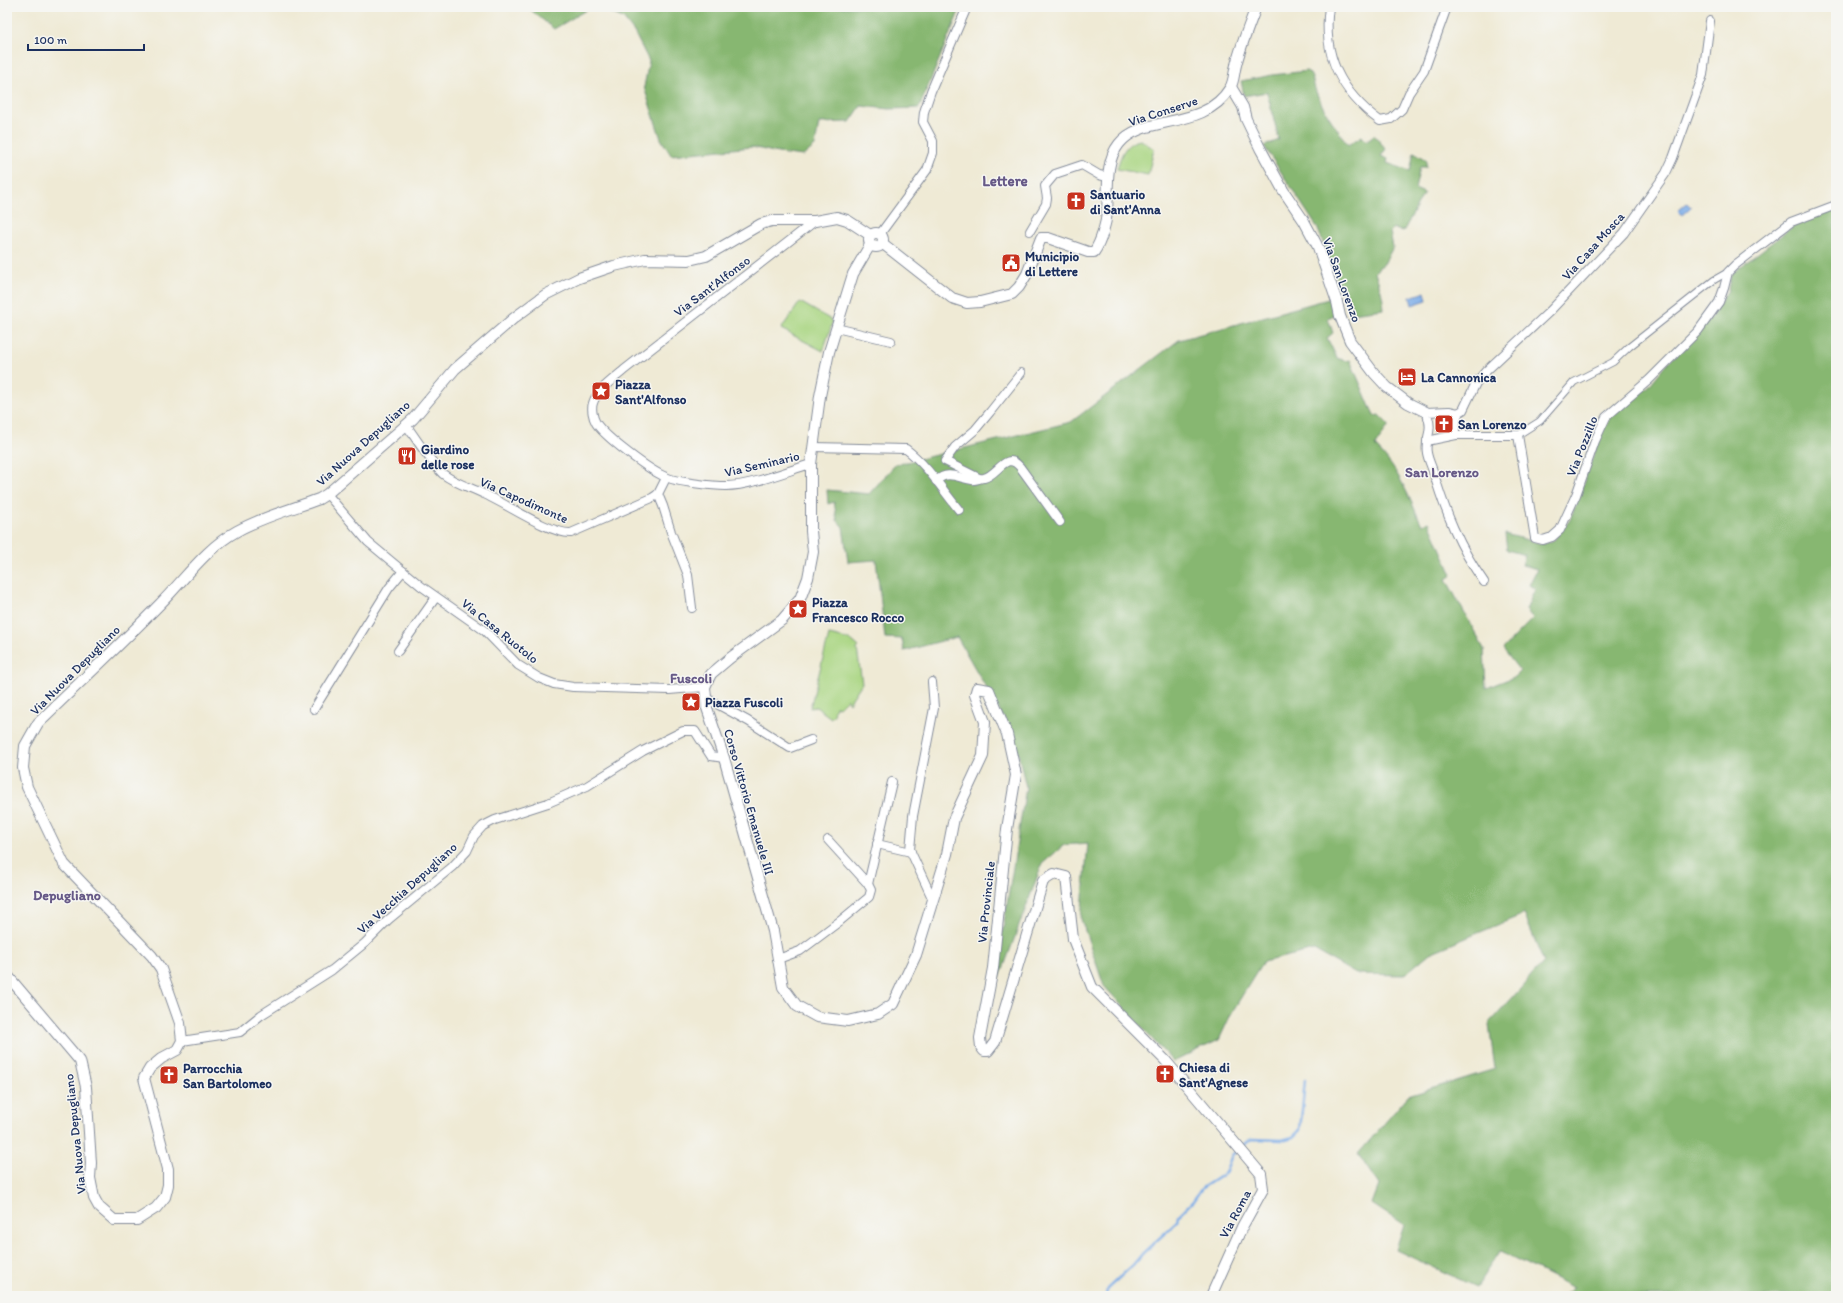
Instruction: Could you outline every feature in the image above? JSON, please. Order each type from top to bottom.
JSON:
[{"type":"street","points":[[705,687],[711,674],[730,658],[782,620],[800,599],[808,578],[813,552],[811,531],[811,464],[829,352],[853,274],[876,239],[927,170],[933,153],[933,141],[923,122],[924,112],[931,91],[967,7]]},
{"type":"street","points":[[1231,87],[1236,63],[1256,7]]},
{"type":"street","points":[[1329,7],[1326,36],[1335,69],[1343,83],[1363,108],[1380,121],[1391,119],[1402,109],[1409,93],[1424,71],[1447,7]]},
{"type":"street","name":"Via Casa Mosca","points":[[1458,413],[1463,410],[1476,383],[1485,372],[1550,311],[1624,233],[1662,178],[1673,158],[1703,75],[1710,20]]},
{"type":"street","name":"Via Conserve","points":[[876,239],[952,298],[967,303],[980,302],[1012,294],[1019,287],[1027,274],[1041,238],[1048,238],[1088,252],[1094,252],[1098,246],[1107,213],[1108,177],[1113,156],[1118,144],[1139,130],[1199,114],[1211,109],[1231,87]]},
{"type":"street","name":"Via San Lorenzo","points":[[1231,87],[1243,107],[1246,119],[1260,148],[1283,190],[1304,221],[1318,247],[1337,302],[1340,316],[1350,341],[1374,373],[1387,387],[1408,403],[1426,412],[1448,411],[1458,413]]},
{"type":"street","points":[[1030,231],[1046,204],[1047,198],[1045,186],[1055,174],[1082,165],[1099,175],[1108,177]]},
{"type":"street","points":[[1427,441],[1454,435],[1518,435],[1540,421],[1574,382],[1613,362],[1629,347],[1714,280],[1728,272],[1791,222],[1836,205]]},
{"type":"street","name":"Via Nuova Depugliano","points":[[7,975],[80,1061],[86,1087],[91,1163],[90,1178],[94,1198],[99,1207],[114,1220],[137,1220],[156,1208],[165,1197],[168,1185],[168,1169],[144,1078],[150,1068],[177,1050],[182,1040],[180,1023],[161,969],[152,956],[64,864],[27,788],[23,768],[25,746],[38,723],[160,604],[194,566],[222,541],[254,523],[319,499],[327,494],[406,424],[455,369],[514,318],[545,295],[579,278],[620,265],[645,259],[689,260],[706,256],[761,224],[772,221],[815,221],[837,217],[847,220],[876,239]]},
{"type":"street","name":"Via Sant'Alfonso","points":[[595,422],[592,410],[593,402],[602,390],[624,370],[815,221]]},
{"type":"street","name":"Via Pozzillo","points":[[1518,435],[1535,538],[1543,540],[1552,537],[1560,530],[1576,495],[1594,441],[1606,417],[1649,380],[1698,331],[1719,302],[1728,272]]},
{"type":"street","points":[[836,328],[891,341]]},
{"type":"street","points":[[1021,373],[975,430],[955,447],[945,461],[979,478],[985,478],[1006,462],[1011,460],[1016,462],[1060,522]]},
{"type":"street","points":[[1426,412],[1431,425],[1427,441],[1427,454],[1437,486],[1460,544],[1468,560],[1484,582]]},
{"type":"street","points":[[1454,435],[1458,413]]},
{"type":"street","name":"Via Seminario","points":[[595,422],[602,430],[634,456],[666,478],[716,486],[727,486],[756,480],[811,464]]},
{"type":"street","name":"Via Capodimonte","points":[[406,424],[442,473],[456,483],[483,493],[546,526],[564,533],[571,533],[658,494]]},
{"type":"street","points":[[813,447],[906,449],[936,481],[958,510]]},
{"type":"street","points":[[936,481],[945,475],[954,475],[974,481],[979,478]]},
{"type":"street","points":[[666,478],[658,494],[688,575],[692,608]]},
{"type":"street","name":"Via Casa Ruotolo","points":[[327,494],[368,542],[436,597],[485,631],[518,665],[539,678],[554,684],[573,687],[669,690],[705,687]]},
{"type":"street","points":[[314,709],[389,588],[402,571]]},
{"type":"street","points":[[398,651],[436,597]]},
{"type":"street","points":[[932,682],[934,708],[913,816],[911,852],[933,900]]},
{"type":"street","name":"Corso Vittorio Emanuele III","points":[[705,687],[708,708],[724,758],[773,931],[783,987],[797,1006]]},
{"type":"street","name":"Via Provinciale","points":[[797,1006],[817,1017],[848,1021],[878,1014],[893,1004],[916,955],[947,854],[954,818],[983,756],[985,722],[975,695],[977,688],[989,690],[1007,734],[1016,775],[1007,829],[993,968],[980,1038],[981,1047],[984,1051],[988,1051],[995,1042],[1043,881],[1054,874],[1066,877],[1073,939],[1092,987],[1165,1060],[1225,1130]]},
{"type":"street","points":[[706,698],[748,721],[790,748],[811,740]]},
{"type":"street","name":"Via Vecchia Depugliano","points":[[182,1040],[240,1032],[261,1015],[332,970],[452,866],[467,851],[474,836],[483,826],[495,820],[548,803],[587,786],[643,751],[683,731],[695,730],[711,756],[724,758]]},
{"type":"street","points":[[868,884],[892,782]]},
{"type":"street","points":[[778,959],[800,951],[869,897],[871,890],[868,884],[828,840]]},
{"type":"street","points":[[877,844],[911,852]]},
{"type":"street","name":"Via Roma","points":[[1211,1296],[1242,1227],[1263,1189],[1263,1180],[1258,1168],[1225,1130]]},
{"type":"green space","points":[[527,7],[591,7],[554,29]]},
{"type":"green space","points":[[596,7],[961,7],[919,108],[889,109],[861,106],[850,122],[819,123],[815,146],[803,156],[778,153],[752,147],[671,155],[661,139],[644,87],[649,61],[634,32],[623,18]]},
{"type":"green space","points":[[1307,71],[1311,76],[1323,107],[1348,145],[1362,136],[1366,141],[1374,135],[1386,149],[1381,156],[1388,159],[1387,163],[1410,171],[1414,152],[1427,160],[1426,167],[1420,167],[1415,189],[1424,193],[1403,232],[1393,228],[1390,232],[1393,247],[1384,264],[1378,268],[1375,273],[1381,291],[1384,309],[1351,313],[1317,227],[1264,146],[1279,140],[1267,92],[1244,96],[1241,81],[1272,75]]},
{"type":"green space","points":[[1141,140],[1154,149],[1148,175],[1117,169],[1122,154],[1127,146]]},
{"type":"green space","points":[[1836,210],[1836,1296],[1563,1296],[1574,1288],[1500,1251],[1476,1287],[1396,1250],[1404,1225],[1372,1204],[1379,1185],[1358,1154],[1408,1096],[1495,1069],[1489,1024],[1544,962],[1524,914],[1430,953],[1404,975],[1356,974],[1314,950],[1263,962],[1232,1012],[1219,1040],[1173,1062],[1104,986],[1081,919],[1088,843],[1064,845],[1042,864],[1000,977],[1002,935],[1026,787],[1014,736],[957,637],[904,651],[902,639],[885,638],[876,560],[848,562],[843,527],[837,520],[834,502],[828,504],[827,490],[869,494],[895,465],[1071,422],[1179,340],[1332,298],[1334,315],[1328,318],[1333,333],[1327,338],[1337,358],[1345,361],[1350,360],[1374,416],[1379,415],[1389,425],[1375,446],[1384,455],[1397,474],[1422,525],[1429,522],[1452,575],[1446,579],[1484,649],[1486,688],[1514,677],[1520,671],[1503,649],[1533,618],[1526,610],[1535,589],[1529,585],[1537,569],[1522,565],[1525,555],[1507,550],[1505,534],[1543,544],[1554,540],[1570,520],[1600,437],[1611,416],[1623,405],[1648,387],[1669,361],[1710,319],[1728,290],[1731,274],[1796,224]]},
{"type":"green space","points":[[800,302],[833,321],[823,351],[781,329]]},
{"type":"green space","points":[[829,635],[851,640],[859,647],[857,649],[862,683],[849,703],[847,699],[839,707],[837,706],[833,711],[835,713],[831,718],[816,707],[810,708]]},
{"type":"water","points":[[1687,203],[1691,207],[1682,215],[1678,211]]},
{"type":"water","points":[[1425,292],[1427,300],[1412,305],[1410,297]]},
{"type":"waterway","points":[[1242,1147],[1251,1139],[1282,1140],[1293,1137],[1300,1130],[1305,1080]]},
{"type":"waterway","points":[[1106,1296],[1107,1289],[1177,1222],[1178,1216],[1193,1201],[1202,1188],[1225,1173],[1232,1155],[1238,1150]]},
{"type":"place","name":"Santuario di Sant'Anna","points":[[1076,201]]},
{"type":"place","name":"Municipio di Lettere","points":[[1011,263]]},
{"type":"place","name":"La Cannonica","points":[[1407,377]]},
{"type":"place","name":"Piazza Sant'Alfonso","points":[[601,391]]},
{"type":"place","name":"San Lorenzo","points":[[1444,424]]},
{"type":"place","name":"Giardino delle rose","points":[[407,456]]},
{"type":"place","name":"Piazza Francesco Rocco","points":[[798,609]]},
{"type":"place","name":"Piazza Fuscoli","points":[[691,702]]},
{"type":"place","name":"Chiesa di Sant'Agnese","points":[[1165,1074]]},
{"type":"place","name":"Parrocchia San Bartolomeo","points":[[169,1075]]},
{"type":"district","name":"Lettere","points":[[1005,181]]},
{"type":"district","name":"San Lorenzo","points":[[1442,472]]},
{"type":"district","name":"Fuscoli","points":[[691,678]]},
{"type":"district","name":"Depugliano","points":[[67,895]]}]
